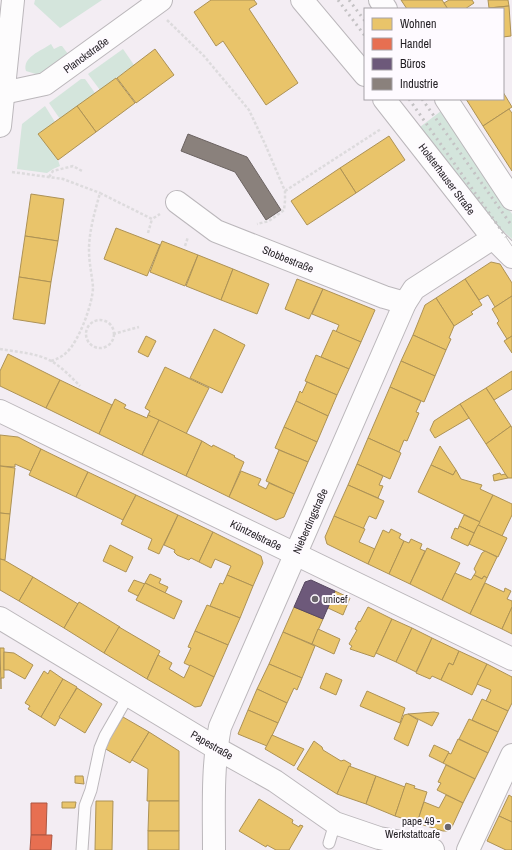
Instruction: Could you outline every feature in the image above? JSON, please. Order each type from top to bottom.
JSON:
[{"type":"street","points":[[0,126],[3,93],[5,23],[14,0]]},
{"type":"street","points":[[302,0],[364,74]]},
{"type":"street","name":"Planckstraße","points":[[3,93],[45,84],[162,8]]},
{"type":"street","name":"Holsterhauser Straße","points":[[385,100],[492,238],[512,257]]},
{"type":"street","points":[[447,100],[512,198]]},
{"type":"street","name":"Stobbestraße","points":[[177,202],[216,230],[384,297],[405,303]]},
{"type":"street","name":"Nieberdingstraße","points":[[214,850],[216,748],[220,727],[405,303],[414,289],[492,238]]},
{"type":"street","name":"Küntzelstraße","points":[[0,411],[512,659]]},
{"type":"street","name":"Papestraße","points":[[0,618],[128,696],[275,781],[332,833],[378,844],[401,842],[433,850]]},
{"type":"street","points":[[468,850],[512,754]]},
{"type":"lane","points":[[82,850],[85,806],[91,790],[100,748],[105,736],[128,696]]},
{"type":"path","points":[[162,8],[249,110],[266,144],[285,191],[286,201],[284,210],[269,221],[255,225]]},
{"type":"path","points":[[285,191],[386,126]]},
{"type":"path","points":[[49,177],[53,172],[73,166],[82,172]]},
{"type":"path","points":[[12,172],[63,179],[100,193],[152,219]]},
{"type":"path","points":[[51,361],[68,352],[73,345],[82,327],[92,294],[89,250],[92,221],[100,193]]},
{"type":"path","points":[[148,233],[152,219],[177,202]]},
{"type":"path","points":[[185,246],[190,233]]},
{"type":"path","points":[[102,321],[110,325],[113,334],[114,336],[110,344],[106,347],[99,348],[94,347],[88,342],[86,335],[88,328],[93,323],[102,321]]},
{"type":"path","points":[[82,327],[88,328]]},
{"type":"path","points":[[113,334],[139,327]]},
{"type":"path","points":[[0,349],[40,357],[51,361],[61,367],[80,386]]},
{"type":"shaded area","points":[[35,0],[102,0],[60,28],[34,4]]},
{"type":"shaded area","points":[[51,44],[54,49],[62,46],[68,54],[44,73],[39,75],[26,71],[27,62],[30,58]]},
{"type":"shaded area","points":[[123,49],[134,65],[100,90],[88,74]]},
{"type":"shaded area","points":[[81,79],[85,79],[95,93],[60,119],[49,103]]},
{"type":"shaded area","points":[[45,106],[55,122],[58,160],[60,166],[47,173],[17,169],[22,124]]},
{"type":"shaded area","points":[[441,111],[512,214],[512,239],[485,214],[420,127]]},
{"type":"building: Wohnen","points":[[211,0],[254,0],[257,4],[249,9],[298,83],[266,105],[223,41],[216,46],[194,12]]},
{"type":"building: Wohnen","points":[[401,0],[442,0],[447,8],[406,8]]},
{"type":"building: Wohnen","points":[[449,0],[472,0],[474,3],[466,8],[447,8],[444,3]]},
{"type":"building: Wohnen","points":[[488,0],[508,0],[509,6],[489,8]]},
{"type":"building: Wohnen","points":[[509,6],[511,36],[504,37],[504,8],[489,8]]},
{"type":"building: Wohnen","points":[[155,49],[174,75],[136,103],[117,78]]},
{"type":"building: Wohnen","points":[[116,78],[135,103],[96,132],[77,106]]},
{"type":"building: Wohnen","points":[[504,94],[512,107],[483,126],[467,100],[504,100]]},
{"type":"building: Wohnen","points":[[77,106],[96,132],[58,160],[38,134]]},
{"type":"building: Wohnen","points":[[509,109],[512,113],[512,171],[483,126]]},
{"type":"building: Wohnen","points":[[389,136],[405,160],[356,193],[340,168]]},
{"type":"building: Wohnen","points":[[340,168],[356,193],[307,225],[291,201]]},
{"type":"building: Wohnen","points":[[31,194],[64,199],[58,241],[25,236]]},
{"type":"building: Wohnen","points":[[116,228],[160,245],[147,276],[104,259]]},
{"type":"building: Wohnen","points":[[25,236],[58,241],[51,282],[19,277]]},
{"type":"building: Wohnen","points":[[162,241],[198,255],[185,286],[150,272]]},
{"type":"building: Wohnen","points":[[198,255],[233,269],[221,300],[186,286]]},
{"type":"building: Wohnen","points":[[491,262],[500,264],[512,283],[512,296],[495,307],[488,295],[479,300],[465,279]]},
{"type":"building: Wohnen","points":[[233,269],[269,284],[257,314],[221,300]]},
{"type":"building: Wohnen","points":[[19,277],[51,282],[45,324],[13,319]]},
{"type":"building: Wohnen","points":[[297,279],[323,289],[309,319],[285,309]]},
{"type":"building: Wohnen","points":[[465,279],[482,305],[471,312],[473,314],[454,326],[436,298]]},
{"type":"building: Wohnen","points":[[323,289],[375,310],[361,342],[336,332],[339,325],[312,314]]},
{"type":"building: Wohnen","points":[[512,296],[512,336],[507,339],[497,323],[499,321],[492,309]]},
{"type":"building: Wohnen","points":[[436,298],[454,326],[449,338],[451,339],[446,350],[413,335],[425,305]]},
{"type":"building: Wohnen","points":[[214,329],[245,345],[222,393],[190,378]]},
{"type":"building: Wohnen","points":[[333,330],[361,342],[349,369],[321,357]]},
{"type":"building: Wohnen","points":[[413,335],[446,350],[435,376],[401,361]]},
{"type":"building: Wohnen","points":[[146,336],[156,341],[148,357],[138,352]]},
{"type":"building: Wohnen","points":[[512,336],[512,353],[504,341]]},
{"type":"building: Wohnen","points":[[8,354],[60,380],[46,408],[0,386],[0,371]]},
{"type":"building: Wohnen","points":[[316,355],[349,369],[337,395],[305,381]]},
{"type":"building: Wohnen","points":[[401,361],[435,376],[424,402],[390,387]]},
{"type":"building: Wohnen","points":[[165,367],[209,388],[186,434],[148,415],[150,411],[145,408]]},
{"type":"building: Wohnen","points":[[512,371],[512,389],[494,400],[486,388]]},
{"type":"building: Wohnen","points":[[60,380],[112,405],[99,434],[46,408]]},
{"type":"building: Wohnen","points":[[307,382],[337,395],[328,416],[296,401],[300,391],[302,393]]},
{"type":"building: Wohnen","points":[[390,387],[421,401],[416,412],[419,413],[407,441],[404,440],[399,452],[368,438]]},
{"type":"building: Wohnen","points":[[486,388],[511,426],[486,444],[460,404]]},
{"type":"building: Wohnen","points":[[115,399],[126,405],[124,408],[147,418],[148,415],[159,420],[142,455],[99,434]]},
{"type":"building: Wohnen","points":[[296,401],[328,416],[317,442],[284,427]]},
{"type":"building: Wohnen","points":[[460,404],[469,418],[435,438],[430,430],[434,421]]},
{"type":"building: Wohnen","points":[[159,420],[202,441],[186,476],[142,455]]},
{"type":"building: Wohnen","points":[[511,426],[512,478],[508,478],[486,444]]},
{"type":"building: Wohnen","points":[[284,427],[317,442],[308,462],[275,448]]},
{"type":"building: Wohnen","points":[[0,435],[18,437],[41,449],[31,471],[15,464],[15,467],[0,466]]},
{"type":"building: Wohnen","points":[[368,438],[401,453],[390,479],[357,464]]},
{"type":"building: Wohnen","points":[[202,441],[212,447],[213,445],[235,456],[234,457],[244,462],[229,497],[186,476]]},
{"type":"building: Wohnen","points":[[440,446],[456,470],[453,475],[431,465]]},
{"type":"building: Wohnen","points":[[41,449],[88,472],[76,497],[29,475]]},
{"type":"building: Wohnen","points":[[279,450],[308,462],[294,494],[266,481]]},
{"type":"building: Wohnen","points":[[357,464],[383,476],[379,485],[383,486],[378,498],[348,485]]},
{"type":"building: Wohnen","points":[[431,465],[453,475],[456,470],[461,479],[482,485],[480,489],[493,495],[480,522],[418,492]]},
{"type":"building: Wohnen","points":[[0,466],[15,468],[10,514],[0,513]]},
{"type":"building: Wohnen","points":[[241,471],[261,479],[258,485],[266,489],[269,483],[294,494],[284,517],[276,520],[229,497]]},
{"type":"building: Wohnen","points":[[88,472],[136,495],[123,520],[76,497]]},
{"type":"building: Wohnen","points":[[500,473],[501,475],[505,474],[508,478],[494,481],[493,475]]},
{"type":"building: Wohnen","points":[[348,485],[384,501],[376,519],[369,516],[363,529],[334,516]]},
{"type":"building: Wohnen","points":[[136,495],[178,515],[159,554],[148,549],[152,539],[121,524]]},
{"type":"building: Wohnen","points":[[493,495],[512,504],[512,515],[502,536],[478,525]]},
{"type":"building: Wohnen","points":[[0,513],[10,514],[5,560],[0,559]]},
{"type":"building: Wohnen","points":[[178,515],[213,532],[199,562],[191,558],[189,560],[177,555],[174,552],[175,550],[164,545]]},
{"type":"building: Wohnen","points":[[464,515],[480,522],[474,533],[459,526]]},
{"type":"building: Wohnen","points":[[334,516],[365,529],[359,542],[375,549],[368,564],[327,544],[325,537]]},
{"type":"building: Wohnen","points":[[478,525],[507,538],[498,557],[469,544]]},
{"type":"building: Wohnen","points":[[459,526],[474,533],[468,546],[451,538],[455,528],[458,529]]},
{"type":"building: Wohnen","points":[[391,529],[401,534],[399,538],[404,541],[389,574],[368,564],[383,530],[389,533]]},
{"type":"building: Wohnen","points":[[213,532],[261,556],[263,563],[253,586],[227,575],[231,566],[215,559],[211,568],[199,562]]},
{"type":"building: Wohnen","points":[[411,539],[422,544],[420,549],[425,551],[410,584],[389,574],[404,541],[409,543]]},
{"type":"building: Wohnen","points":[[110,545],[133,557],[126,572],[103,561]]},
{"type":"building: Wohnen","points":[[427,548],[460,563],[442,600],[410,584]]},
{"type":"building: Wohnen","points":[[485,551],[497,557],[487,578],[484,576],[482,579],[474,575],[476,572],[474,569],[482,553]]},
{"type":"building: Wohnen","points":[[0,559],[33,577],[19,601],[0,590]]},
{"type":"building: Wohnen","points":[[455,573],[471,580],[474,575],[482,579],[484,576],[487,578],[470,614],[442,600]]},
{"type":"building: Wohnen","points":[[150,574],[161,579],[159,583],[168,587],[165,593],[145,583]]},
{"type":"building: Wohnen","points":[[227,575],[253,586],[240,618],[210,606],[220,583],[223,584]]},
{"type":"building: Wohnen","points":[[33,577],[78,604],[64,628],[19,601]]},
{"type":"building: Wohnen","points":[[134,580],[145,584],[138,596],[128,591]]},
{"type":"building: Wohnen","points":[[145,583],[182,601],[174,619],[136,600]]},
{"type":"building: Wohnen","points":[[485,583],[504,592],[505,588],[511,591],[507,599],[512,601],[512,607],[502,629],[470,614]]},
{"type":"building: Wohnen","points":[[335,591],[350,598],[343,615],[328,608]]},
{"type":"building: Wohnen","points":[[79,602],[120,627],[104,653],[64,628]]},
{"type":"building: Wohnen","points":[[207,605],[240,618],[228,645],[195,631]]},
{"type":"building: Wohnen","points":[[294,607],[323,619],[312,644],[283,632]]},
{"type":"building: Wohnen","points":[[368,607],[392,619],[374,657],[350,649],[352,646],[349,644],[357,630],[355,629],[359,621],[360,622]]},
{"type":"building: Wohnen","points":[[512,607],[512,634],[502,629]]},
{"type":"building: Wohnen","points":[[392,619],[412,628],[396,662],[376,653]]},
{"type":"building: Wohnen","points":[[119,627],[160,651],[147,679],[104,653]]},
{"type":"building: Wohnen","points":[[412,628],[432,638],[416,672],[396,662]]},
{"type":"building: Wohnen","points":[[318,629],[340,639],[334,654],[312,644]]},
{"type":"building: Wohnen","points":[[195,631],[228,645],[214,677],[184,663],[191,648],[188,647]]},
{"type":"building: Wohnen","points":[[283,632],[315,646],[302,678],[269,664]]},
{"type":"building: Wohnen","points":[[432,638],[459,651],[453,665],[449,663],[441,680],[432,676],[430,679],[416,673]]},
{"type":"building: Wohnen","points":[[0,648],[4,648],[4,678],[1,678],[1,689]]},
{"type":"building: Wohnen","points":[[459,651],[487,664],[472,695],[441,680],[449,663],[453,665]]},
{"type":"building: Wohnen","points":[[4,652],[14,653],[33,665],[25,679],[9,670],[4,670]]},
{"type":"building: Wohnen","points":[[158,655],[172,663],[169,669],[184,678],[190,665],[214,677],[201,706],[195,707],[147,679]]},
{"type":"building: Wohnen","points":[[269,664],[302,678],[297,690],[294,688],[287,703],[257,689]]},
{"type":"building: Wohnen","points":[[487,664],[512,677],[512,703],[508,711],[486,701],[491,690],[477,684]]},
{"type":"building: Wohnen","points":[[50,670],[63,679],[41,717],[28,709],[30,706],[25,703],[44,671],[48,674]]},
{"type":"building: Wohnen","points":[[326,673],[342,680],[336,695],[320,688]]},
{"type":"building: Wohnen","points":[[63,679],[77,687],[55,726],[41,717]]},
{"type":"building: Wohnen","points":[[77,688],[102,704],[85,733],[59,717]]},
{"type":"building: Wohnen","points":[[257,689],[287,703],[278,723],[248,710]]},
{"type":"building: Wohnen","points":[[367,691],[405,708],[400,723],[360,706]]},
{"type":"building: Wohnen","points":[[482,699],[508,711],[498,732],[472,720]]},
{"type":"building: Wohnen","points":[[248,710],[278,723],[267,746],[238,734]]},
{"type":"building: Wohnen","points":[[439,713],[432,726],[408,714]]},
{"type":"building: Wohnen","points":[[408,714],[418,720],[408,746],[394,739],[404,715]]},
{"type":"building: Wohnen","points":[[123,717],[149,732],[130,763],[104,748]]},
{"type":"building: Wohnen","points":[[469,719],[498,732],[488,753],[459,739]]},
{"type":"building: Wohnen","points":[[149,732],[179,751],[179,801],[147,801],[148,769],[132,760]]},
{"type":"building: Wohnen","points":[[272,735],[304,749],[294,766],[265,749]]},
{"type":"building: Wohnen","points":[[458,739],[488,753],[475,779],[443,763],[448,753],[451,754]]},
{"type":"building: Wohnen","points":[[314,741],[322,747],[323,750],[341,761],[344,760],[351,764],[337,794],[297,769]]},
{"type":"building: Wohnen","points":[[434,745],[449,752],[443,763],[429,756]]},
{"type":"building: Wohnen","points":[[446,765],[475,779],[463,803],[437,790],[441,783],[438,782]]},
{"type":"building: Wohnen","points":[[349,766],[376,776],[366,804],[337,794]]},
{"type":"building: Wohnen","points":[[75,776],[83,776],[84,784],[75,783]]},
{"type":"building: Wohnen","points":[[376,776],[405,787],[395,816],[366,804]]},
{"type":"building: Wohnen","points":[[406,783],[415,786],[414,788],[427,792],[417,823],[395,816]]},
{"type":"building: Wohnen","points":[[446,795],[463,803],[451,829],[443,831],[417,823],[424,802],[439,808]]},
{"type":"building: Wohnen","points":[[509,795],[512,797],[512,822],[499,816]]},
{"type":"building: Wohnen","points":[[259,799],[293,820],[292,823],[299,827],[300,825],[303,826],[289,850],[276,850],[267,845],[266,847],[239,831]]},
{"type":"building: Wohnen","points":[[96,801],[113,801],[112,850],[95,850]]},
{"type":"building: Wohnen","points":[[149,801],[179,801],[179,831],[148,831]]},
{"type":"building: Wohnen","points":[[62,802],[76,802],[75,808],[62,808]]},
{"type":"building: Wohnen","points":[[499,816],[512,822],[512,850],[506,850],[487,841]]},
{"type":"building: Wohnen","points":[[148,831],[179,831],[179,850],[148,850]]},
{"type":"building: Handel","points":[[31,803],[47,803],[46,835],[31,835]]},
{"type":"building: Handel","points":[[31,835],[52,835],[51,850],[30,850]]},
{"type":"building: Büros","name":"unicef","points":[[311,580],[335,591],[323,619],[294,607],[305,582]]},
{"type":"building: Industrie","points":[[188,134],[247,157],[281,210],[266,220],[235,172],[181,151]]},
{"type":"tram line","points":[[506,237],[512,246]]},
{"type":"railway","points":[[338,0],[364,35]]},
{"type":"railway","points":[[349,0],[364,20]]},
{"type":"railway","points":[[410,100],[506,237]]},
{"type":"railway","points":[[423,100],[512,226]]},
{"type":"place","name":"unicef","points":[[315,599]]},
{"type":"place","name":"pape 49 - Werkstattcafe","points":[[448,827]]}]
